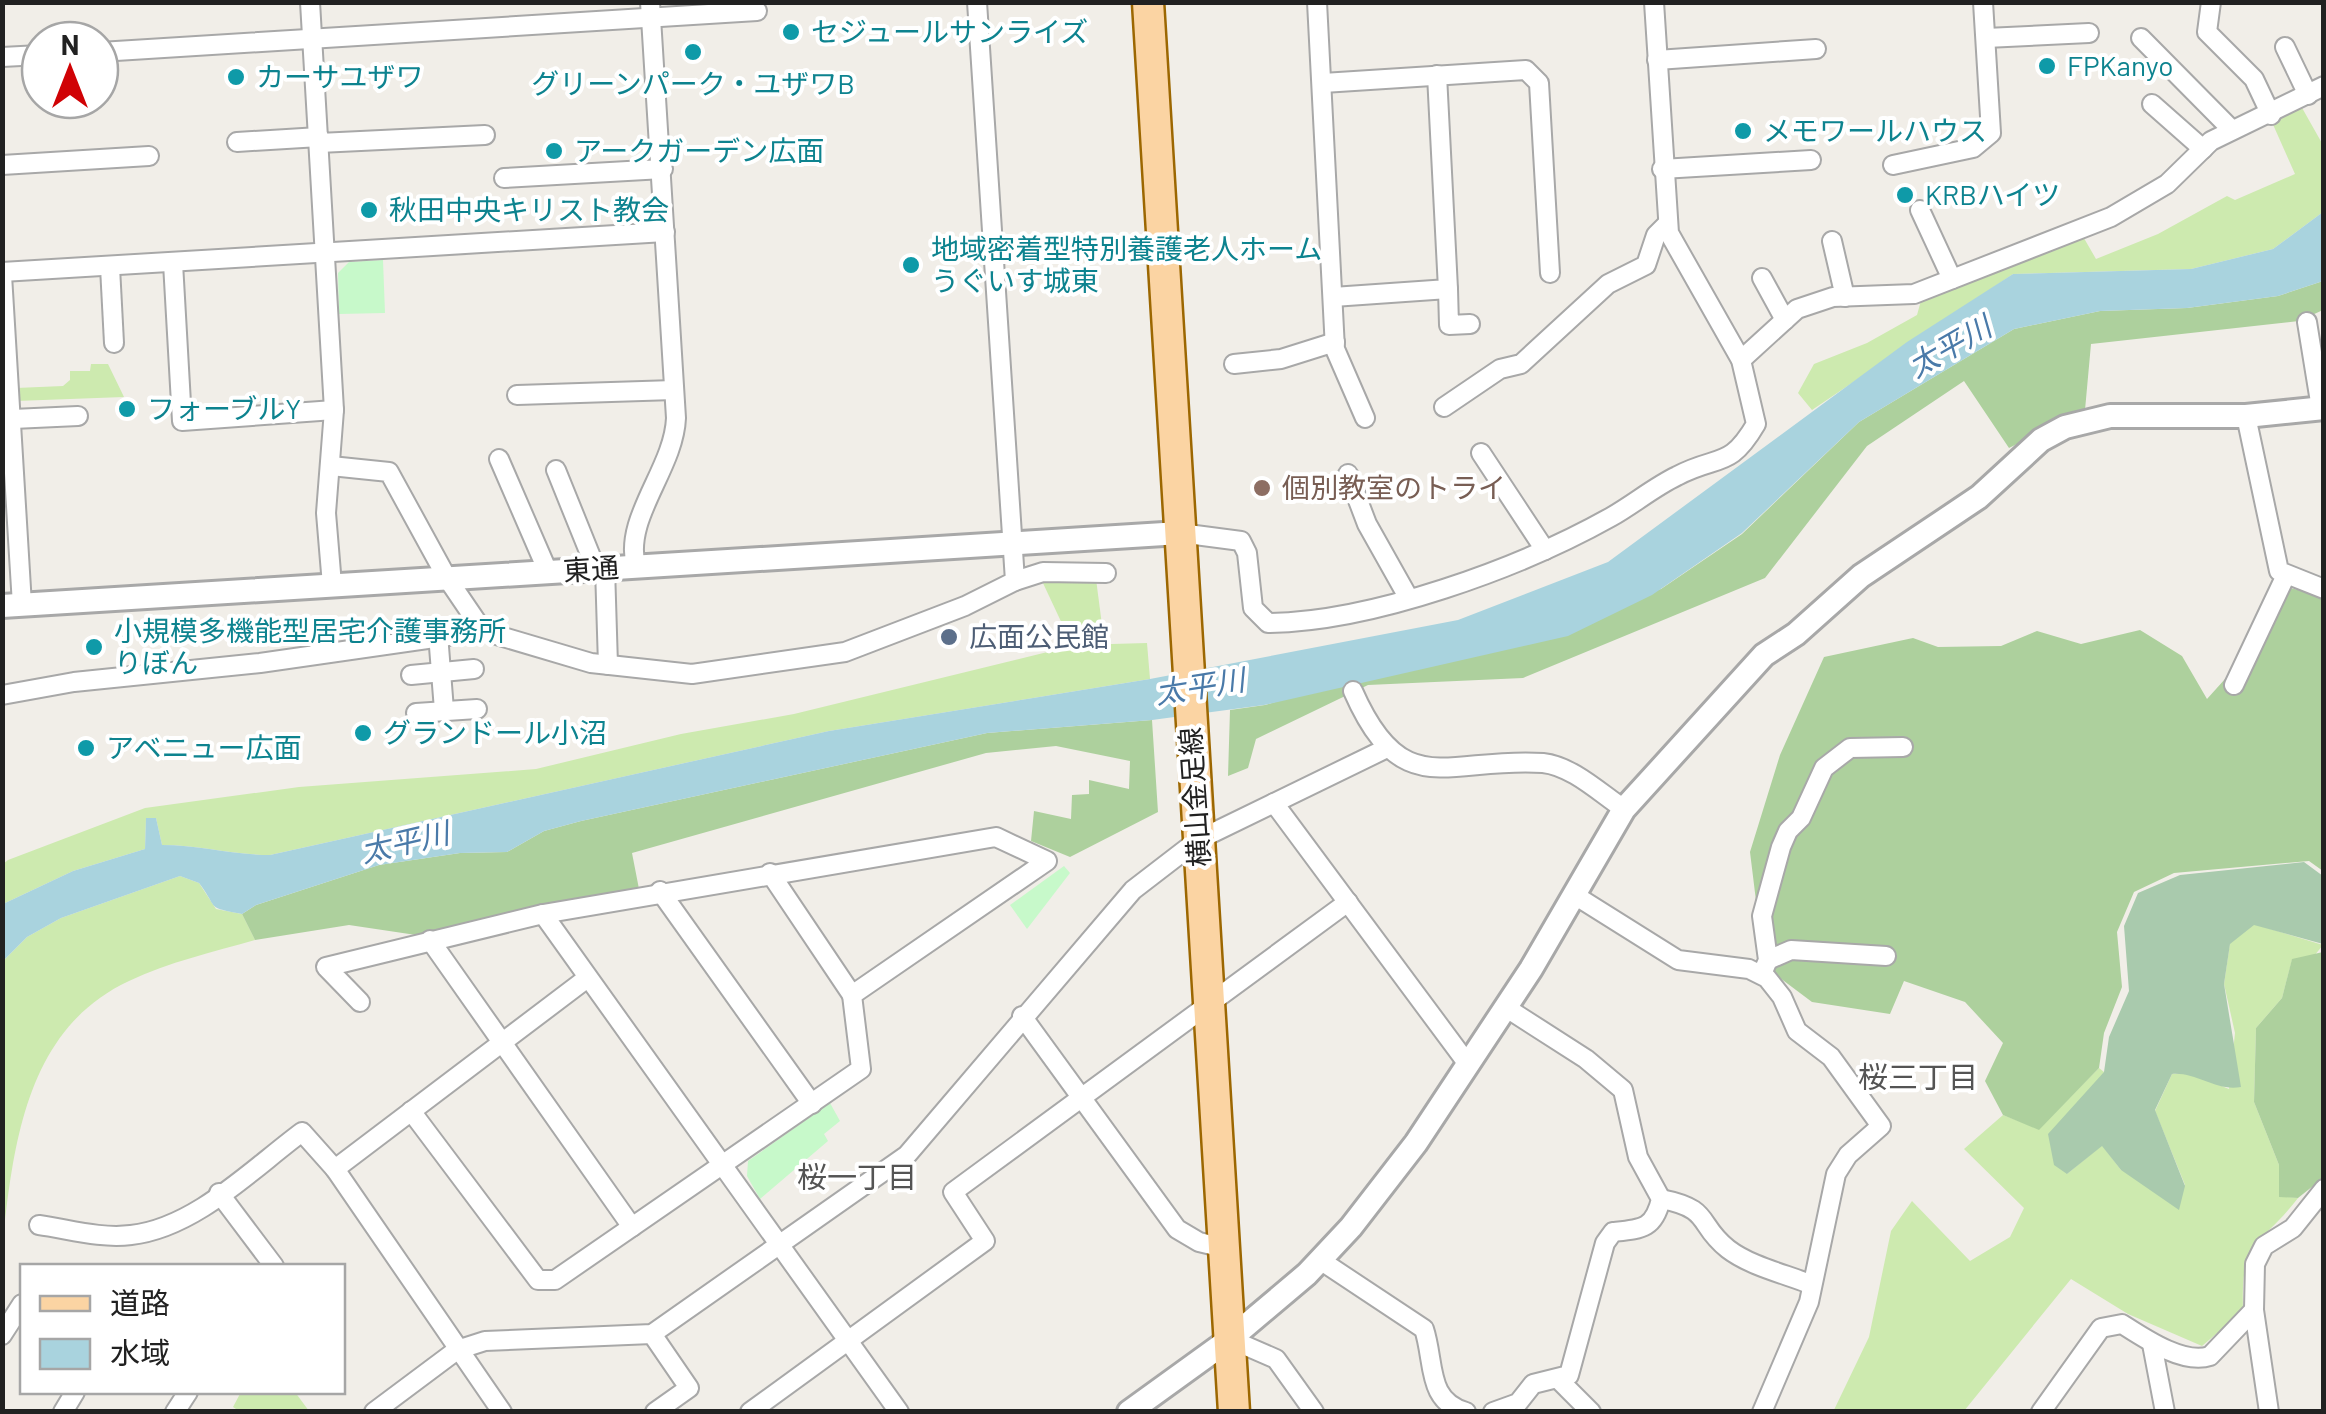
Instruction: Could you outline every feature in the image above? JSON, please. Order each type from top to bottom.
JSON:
[{"type":"main road","name":"横山金足線","points":[[1148,2],[1234,1412]]},
{"type":"street","points":[[310,2],[334,410],[326,513],[332,586]]},
{"type":"street","points":[[976,2],[1015,581]]},
{"type":"street","points":[[1317,2],[1335,342],[1365,418]]},
{"type":"street","points":[[1180,533],[1241,541],[1247,553],[1253,608],[1268,623],[1327,620],[1441,590],[1544,550],[1613,516],[1677,475],[1740,452],[1756,424],[1741,360],[1669,233],[1654,2]]},
{"type":"street","points":[[1894,166],[1973,148],[1991,133],[1984,2]]},
{"type":"street","points":[[2211,2],[2206,32],[2254,79],[2271,114]]},
{"type":"street","points":[[636,566],[630,545],[670,456],[676,431],[651,10]]},
{"type":"street","points":[[120,51],[311,41],[651,10],[756,11]]},
{"type":"street","points":[[1986,38],[2089,33]]},
{"type":"street","points":[[2142,38],[2232,130]]},
{"type":"street","points":[[1741,360],[1798,308],[1845,297],[1914,294],[2128,208],[2167,184],[2203,148],[2232,130],[2316,91],[2284,46]]},
{"type":"street","points":[[1657,60],[1816,49]]},
{"type":"street","points":[[1322,83],[1526,70],[1539,84],[1550,273]]},
{"type":"street","points":[[1438,75],[1449,325],[1470,324]]},
{"type":"street","points":[[2152,104],[2203,148]]},
{"type":"street","points":[[237,142],[485,135]]},
{"type":"street","points":[[2,165],[148,156]]},
{"type":"street","points":[[1662,169],[1811,160]]},
{"type":"street","points":[[504,178],[663,169]]},
{"type":"street","points":[[1920,210],[1952,279]]},
{"type":"street","points":[[1444,407],[1500,369],[1521,364],[1608,284],[1646,265],[1656,235],[1668,223]]},
{"type":"street","points":[[12,605],[9,454],[14,419],[2,274],[666,232]]},
{"type":"street","points":[[1832,241],[1845,297]]},
{"type":"street","points":[[172,263],[182,421],[334,410]]},
{"type":"street","points":[[110,267],[114,342]]},
{"type":"street","points":[[1762,278],[1785,320]]},
{"type":"street","points":[[1333,297],[1448,289]]},
{"type":"street","points":[[1129,1412],[1230,1339],[1320,1260],[1416,1143],[1576,896],[1624,809],[1764,655],[1796,634],[1861,576],[1979,497],[2041,440],[2084,420],[2110,416],[2246,416],[2322,408],[2307,322]]},
{"type":"street","points":[[1234,364],[1281,358],[1335,342]]},
{"type":"street","points":[[517,395],[674,390]]},
{"type":"street","points":[[14,419],[78,416]]},
{"type":"street","points":[[2246,416],[2279,571],[2324,589]]},
{"type":"street","points":[[1482,453],[1544,550]]},
{"type":"street","points":[[499,459],[548,572]]},
{"type":"street","points":[[331,466],[388,472],[447,578],[483,631]]},
{"type":"street","points":[[556,470],[600,569],[608,665]]},
{"type":"street","points":[[1348,474],[1367,524],[1408,597]]},
{"type":"street","name":"東通","points":[[12,605],[1180,533]]},
{"type":"street","points":[[2,696],[74,682],[260,663],[438,634],[483,631],[534,649],[608,665],[692,674],[830,655],[968,605],[1015,581],[1043,572],[1106,573]]},
{"type":"street","points":[[2234,685],[2286,575]]},
{"type":"street","points":[[438,634],[444,710]]},
{"type":"street","points":[[411,675],[474,669]]},
{"type":"street","points":[[1354,691],[1385,749],[1420,764],[1465,770],[1542,763],[1563,768],[1624,809]]},
{"type":"street","points":[[416,714],[477,709]]},
{"type":"street","points":[[1762,1412],[1810,1302],[1810,1284],[1827,1230],[1836,1174],[1848,1155],[1880,1126],[1830,1058],[1797,1032],[1765,967],[1762,916],[1788,831],[1801,818],[1824,768],[1850,748],[1904,747]]},
{"type":"street","points":[[374,1412],[457,1350],[485,1341],[652,1334],[908,1155],[1132,890],[1198,840],[1385,749]]},
{"type":"street","points":[[1274,803],[1466,1063]]},
{"type":"street","points":[[360,1002],[326,967],[543,914],[996,837],[1047,861],[852,994]]},
{"type":"street","points":[[411,1111],[538,1280],[555,1280],[860,1070],[852,994],[770,873]]},
{"type":"street","points":[[660,892],[812,1104]]},
{"type":"street","points":[[1576,896],[1678,960],[1765,967],[1791,950],[1886,956]]},
{"type":"street","points":[[750,1412],[985,1241],[953,1192],[1348,902]]},
{"type":"street","points":[[543,914],[899,1412]]},
{"type":"street","points":[[430,940],[632,1227]]},
{"type":"street","points":[[335,1168],[586,979]]},
{"type":"street","points":[[1492,1412],[1518,1404],[1533,1384],[1569,1376],[1605,1243],[1612,1232],[1647,1228],[1656,1220],[1661,1199],[1638,1156],[1623,1090],[1586,1060],[1504,1008]]},
{"type":"street","points":[[1022,1016],[1177,1229],[1199,1242],[1224,1248]]},
{"type":"street","points":[[39,1225],[132,1235],[188,1216],[302,1132],[335,1168],[502,1412]]},
{"type":"street","points":[[2269,1412],[2254,1310],[2255,1264],[2264,1246],[2292,1228],[2324,1189]]},
{"type":"street","points":[[219,1193],[272,1264]]},
{"type":"street","points":[[1661,1199],[1686,1204],[1700,1212],[1730,1250],[1810,1284]]},
{"type":"street","points":[[1320,1260],[1424,1329],[1436,1392],[1445,1403],[1466,1412]]},
{"type":"street","points":[[2,1335],[20,1307]]},
{"type":"street","points":[[2051,1407],[2101,1328],[2122,1324],[2152,1344],[2201,1359],[2210,1356],[2254,1310]]},
{"type":"street","points":[[652,1334],[689,1388],[655,1412]]},
{"type":"street","points":[[1230,1339],[1276,1359],[1314,1412]]},
{"type":"street","points":[[2152,1344],[2166,1412]]},
{"type":"street","points":[[1558,1379],[1591,1412]]},
{"type":"green space","points":[[2301,106],[2323,145],[2323,212],[2273,249],[2191,269],[2013,274],[1812,410],[1798,393],[1814,364],[1867,343],[1917,315],[1922,297],[2081,233],[2096,259],[2158,234],[2227,196],[2235,200],[2295,174],[2271,120]]},
{"type":"green space","points":[[383,260],[385,313],[339,314],[338,273],[349,262]]},
{"type":"green space","points":[[2323,281],[2323,310],[2299,321],[2091,344],[2085,410],[2009,448],[1964,381],[1867,446],[1765,578],[1523,678],[1368,685],[1256,739],[1248,768],[1228,776],[1230,710],[1265,705],[1661,589],[1742,534],[1859,422],[2014,329],[2100,311],[2187,308],[2278,296]]},
{"type":"green space","points":[[91,364],[108,364],[124,397],[16,401],[16,388],[63,386],[70,380],[70,371],[90,371]]},
{"type":"green space","points":[[1096,579],[1102,625],[1065,630],[1042,581]]},
{"type":"green space","points":[[2278,585],[2323,596],[2323,871],[2309,861],[2174,873],[2134,892],[2117,932],[2122,987],[2104,1033],[2099,1068],[2039,1130],[2003,1115],[1985,1081],[2003,1043],[1965,1002],[1904,981],[1890,1014],[1812,1002],[1764,966],[1750,852],[1780,755],[1824,657],[1913,638],[1938,647],[2001,646],[2037,631],[2081,644],[2140,630],[2182,656],[2207,699],[2243,659]]},
{"type":"green space","points":[[1147,643],[1150,679],[829,731],[270,855],[162,845],[156,818],[146,819],[145,849],[73,871],[3,904],[3,864],[8,860],[145,808],[299,787],[536,769],[681,734],[794,714],[1076,645]]},
{"type":"green space","points":[[1152,720],[1158,812],[1070,857],[1031,841],[1034,811],[1071,819],[1072,795],[1089,794],[1089,780],[1129,789],[1130,761],[1056,746],[986,753],[632,853],[639,889],[416,935],[349,925],[255,940],[242,914],[256,905],[379,865],[460,853],[507,852],[544,831],[581,821],[987,733]]},
{"type":"green space","points":[[2304,862],[2323,876],[2323,944],[2254,925],[2230,944],[2224,984],[2241,1087],[2224,1087],[2172,1074],[2155,1110],[2185,1186],[2179,1210],[2121,1170],[2102,1146],[2067,1174],[2054,1165],[2048,1134],[2104,1072],[2109,1037],[2129,991],[2124,926],[2138,893],[2180,875]]},
{"type":"green space","points":[[1064,866],[1070,873],[1027,929],[1010,905]]},
{"type":"green space","points":[[180,876],[199,883],[216,909],[242,914],[255,940],[129,981],[95,1002],[68,1027],[32,1090],[13,1164],[3,1239],[3,961],[27,937],[61,918]]},
{"type":"green space","points":[[2254,924],[2323,945],[2314,956],[2292,960],[2282,998],[2256,1028],[2254,1102],[2279,1165],[2279,1196],[2298,1198],[2249,1256],[2243,1311],[2202,1346],[2128,1314],[2071,1279],[1964,1411],[1833,1412],[1869,1337],[1891,1231],[1912,1201],[1970,1261],[2010,1237],[2024,1208],[1964,1149],[2003,1115],[2039,1129],[2099,1068],[2104,1072],[2067,1174],[2102,1145],[2121,1170],[2185,1185],[2155,1111],[2172,1074],[2190,1073],[2229,1089],[2235,1033],[2224,984],[2230,943]]},
{"type":"green space","points":[[2323,952],[2323,1178],[2298,1198],[2279,1197],[2279,1165],[2254,1102],[2256,1028],[2282,998],[2292,959]]},
{"type":"green space","points":[[830,1103],[840,1121],[824,1134],[828,1141],[760,1199],[747,1176],[748,1161]]},
{"type":"green space","points":[[240,1394],[296,1394],[309,1411],[239,1411],[233,1407]]},
{"type":"water","name":"太平川","points":[[2323,212],[2323,281],[2278,296],[2187,308],[2100,311],[2014,329],[1859,422],[1742,533],[1652,595],[1568,636],[1264,705],[1152,720],[987,733],[581,821],[544,831],[507,852],[460,853],[379,865],[256,905],[242,914],[217,908],[199,883],[180,876],[61,918],[27,937],[3,961],[3,904],[73,871],[145,849],[146,818],[156,818],[162,845],[270,855],[829,731],[1150,679],[1458,620],[1608,562],[1907,342],[2013,274],[2191,269],[2273,249]]},
{"type":"place","name":"セジュールサンライズ","points":[[791,32]]},
{"type":"place","name":"グリーンパーク・ユザワB","points":[[693,52]]},
{"type":"place","name":"FPKanyo","points":[[2047,66]]},
{"type":"place","name":"カーサユザワ","points":[[236,77]]},
{"type":"place","name":"メモワールハウス","points":[[1743,131]]},
{"type":"place","name":"アークガーデン広面","points":[[554,151]]},
{"type":"place","name":"KRBハイツ","points":[[1905,195]]},
{"type":"place","name":"秋田中央キリスト教会","points":[[369,210]]},
{"type":"place","name":"地域密着型特別養護老人ホーム うぐいす城東","points":[[911,265]]},
{"type":"place","name":"フォーブルY","points":[[127,409]]},
{"type":"place","name":"個別教室のトライ","points":[[1262,488]]},
{"type":"place","name":"広面公民館","points":[[949,637]]},
{"type":"place","name":"小規模多機能型居宅介護事務所 りぼん","points":[[94,647]]},
{"type":"place","name":"グランドール小沼","points":[[363,733]]},
{"type":"place","name":"アベニュー広面","points":[[86,748]]},
{"type":"district","name":"桜三丁目","points":[[1918,1078]]},
{"type":"district","name":"桜一丁目","points":[[857,1178]]}]
